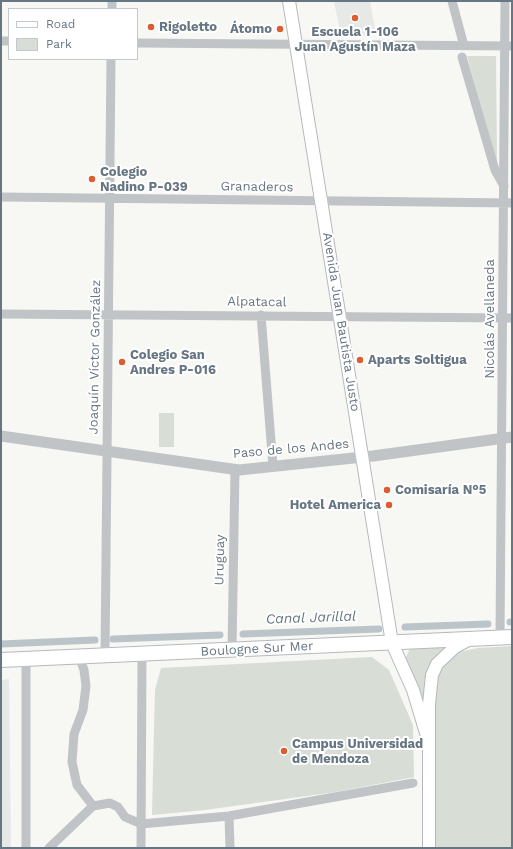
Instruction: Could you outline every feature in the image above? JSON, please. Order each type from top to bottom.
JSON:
[{"type":"main road","name":"Avenida Juan Bautista Justo","points":[[290,1],[392,643],[413,690],[429,743]]},
{"type":"main road","name":"Boulogne Sur Mer","points":[[1,660],[506,637]]},
{"type":"main road","points":[[429,848],[429,704],[434,668],[455,647],[472,639]]},
{"type":"street","points":[[452,1],[464,46]]},
{"type":"street","name":"Nicolás Avellaneda","points":[[505,1],[508,46],[504,168],[504,186],[508,203],[506,637]]},
{"type":"street","points":[[138,43],[508,46]]},
{"type":"street","points":[[462,57],[494,169],[504,186]]},
{"type":"street","name":"Joaquín Víctor González","points":[[105,655],[111,60]]},
{"type":"street","points":[[494,169],[500,173],[504,168]]},
{"type":"street","name":"Granaderos","points":[[1,197],[508,203]]},
{"type":"street","name":"Alpatacal","points":[[1,314],[507,318]]},
{"type":"street","points":[[261,315],[273,466]]},
{"type":"street","name":"Paso de los Andes","points":[[1,436],[235,470],[362,457],[507,438]]},
{"type":"street","name":"Uruguay","points":[[232,650],[235,470]]},
{"type":"street","points":[[141,848],[142,654]]},
{"type":"street","points":[[79,656],[84,670],[86,686],[83,710],[74,734],[72,762],[77,785],[93,806]]},
{"type":"street","points":[[26,660],[26,848]]},
{"type":"street","points":[[49,848],[93,806],[110,803],[118,807],[125,817],[140,824],[229,816],[413,783]]},
{"type":"street","points":[[229,816],[230,848]]},
{"type":"shaded area","name":"Escuela 1-106 Juan Agustín Maza","points":[[334,1],[370,1],[376,35],[341,36]]},
{"type":"shaded area","points":[[9,679],[11,848],[1,848],[1,680]]},
{"type":"green space","points":[[467,56],[496,56],[497,165]]},
{"type":"green space","points":[[159,413],[174,413],[174,447],[159,447]]},
{"type":"green space","points":[[512,646],[512,848],[435,848],[436,678],[446,663],[459,652],[478,648]]},
{"type":"green space","points":[[448,647],[428,673],[424,719],[405,659],[410,649]]},
{"type":"green space","name":"Campus Universidad de Mendoza","points":[[372,657],[389,670],[413,725],[414,777],[336,792],[205,810],[152,815],[155,690],[161,668]]},
{"type":"waterway","name":"Canal Jarillal","points":[[405,627],[488,624]]},
{"type":"waterway","name":"Canal Jarillal","points":[[243,634],[379,629]]},
{"type":"waterway","name":"Canal Jarillal","points":[[113,639],[220,635]]},
{"type":"waterway","name":"Canal Jarillal","points":[[1,644],[95,640]]},
{"type":"place","name":"Escuela 1-106 Juan Agustín Maza","points":[[355,18]]},
{"type":"place","name":"Rigoletto","points":[[151,27]]},
{"type":"place","name":"Átomo","points":[[280,29]]},
{"type":"place","name":"Colegio Nadino P-039","points":[[92,179]]},
{"type":"place","name":"Aparts Soltigua","points":[[360,360]]},
{"type":"place","name":"Colegio San Andres P-016","points":[[122,362]]},
{"type":"place","name":"Comisaría N°5","points":[[387,490]]},
{"type":"place","name":"Hotel America","points":[[389,505]]},
{"type":"place","name":"Campus Universidad de Mendoza","points":[[284,751]]}]
